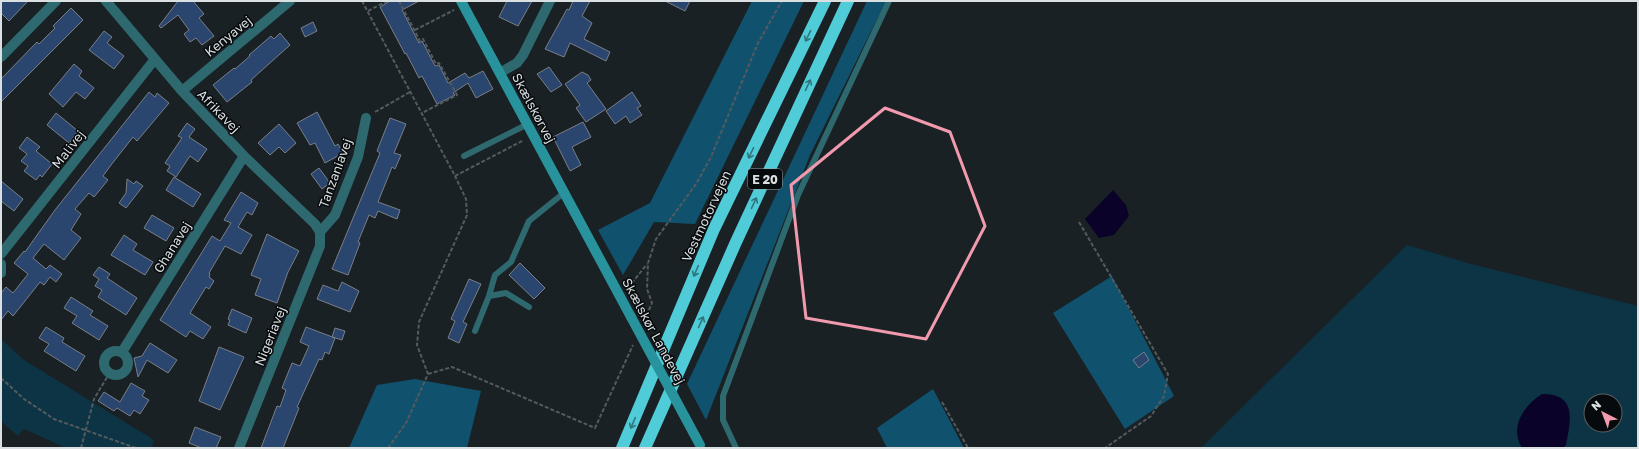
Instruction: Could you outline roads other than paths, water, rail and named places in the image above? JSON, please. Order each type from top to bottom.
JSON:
[{"type":"highway","name":"Vestmotorvejen","points":[[622,448],[714,229],[825,1]]},
{"type":"highway","name":"E 20","points":[[646,448],[736,242],[848,1]]},
{"type":"street","points":[[1,57],[56,1]]},
{"type":"street","name":"Afrikavej","points":[[106,1],[182,90],[244,156],[315,224],[320,232]]},
{"type":"street","name":"Kenyavej","points":[[182,90],[290,1]]},
{"type":"street","points":[[501,72],[517,63],[523,55],[550,1]]},
{"type":"street","name":"Skælskørvej","points":[[462,3],[501,72],[584,227]]},
{"type":"street","name":"Malivej","points":[[1,254],[155,59]]},
{"type":"street","name":"Tanzaniavej","points":[[320,232],[335,215],[358,157],[366,118]]},
{"type":"street","name":"Ghanavej","points":[[122,352],[244,156]]},
{"type":"street","name":"Skælskør Landevej","points":[[584,227],[700,446]]},
{"type":"street","name":"Nigeriavej","points":[[239,448],[320,246],[320,232]]},
{"type":"street","points":[[1,264],[1,272]]},
{"type":"street","points":[[114,350],[122,352],[127,358],[128,367],[122,374],[110,374],[104,368],[104,357],[114,350]]},
{"type":"lane","points":[[736,448],[724,420],[723,396],[798,196],[888,1]]},
{"type":"lane","points":[[464,156],[528,124]]},
{"type":"lane","points":[[475,331],[489,296],[495,275],[511,262],[529,221],[565,192]]},
{"type":"lane","points":[[489,296],[506,293],[529,307]]}]
